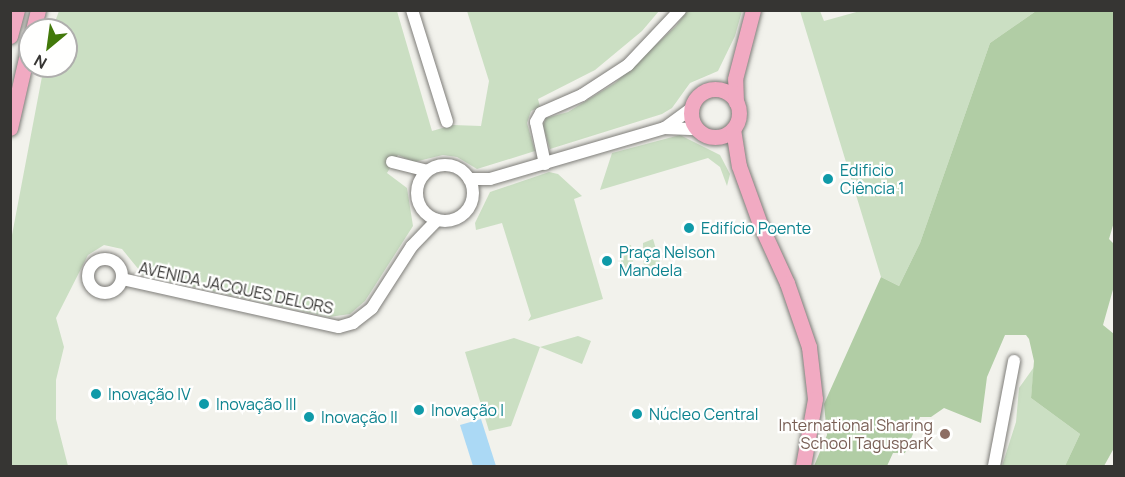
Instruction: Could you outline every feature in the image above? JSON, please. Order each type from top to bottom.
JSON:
[{"type":"main road","points":[[10,36],[17,10]]},
{"type":"main road","points":[[753,10],[735,79],[739,116],[733,129],[739,166],[809,346],[815,399],[803,466]]},
{"type":"main road","points":[[739,166],[713,137],[697,129],[692,108],[698,96],[726,78],[740,55]]},
{"type":"main road","points":[[10,128],[21,78]]},
{"type":"main road","points":[[711,89],[726,92],[736,102]]},
{"type":"main road","points":[[713,137],[733,129]]},
{"type":"street","points":[[412,10],[447,122]]},
{"type":"street","points":[[545,164],[536,122],[541,113],[582,95],[628,66],[680,10]]},
{"type":"street","points":[[664,128],[692,108]]},
{"type":"street","points":[[490,179],[473,195],[467,211],[459,217],[437,220],[423,211],[417,189],[397,165],[427,171],[450,165],[469,179],[490,179],[664,128],[697,129]]},
{"type":"street","points":[[417,189],[427,171]]},
{"type":"street","points":[[469,179],[473,195]]},
{"type":"street","name":"AVENIDA JACQUES DELORS","points":[[122,279],[339,327],[353,323],[372,308],[412,246],[422,225],[423,211]]},
{"type":"street","name":"AVENIDA JACQUES DELORS","points":[[412,246],[437,220]]},
{"type":"street","points":[[994,466],[1014,361]]},
{"type":"green space","points":[[59,11],[397,11],[432,131],[453,125],[481,126],[489,81],[467,11],[659,11],[642,31],[595,70],[538,99],[540,107],[531,111],[527,123],[535,151],[477,169],[457,157],[443,155],[414,162],[398,155],[387,173],[407,188],[413,226],[365,301],[350,314],[329,317],[144,276],[122,249],[104,245],[88,255],[56,318],[64,347],[56,380],[56,419],[68,466],[11,466],[12,235],[42,78],[78,78],[78,18],[56,18]]},
{"type":"green space","points":[[687,11],[742,11],[735,36],[718,71],[690,83],[672,108],[662,114],[550,149],[543,126],[546,118],[568,112],[615,83],[676,26]]},
{"type":"green space","points":[[800,11],[820,11],[824,21],[860,11],[1036,11],[990,43],[920,243],[899,286],[881,277]]},
{"type":"green space","points":[[1036,11],[1114,11],[1114,222],[1109,239],[1114,244],[1114,286],[1103,325],[1114,334],[1114,448],[1104,466],[1065,466],[1080,434],[1031,398],[1034,361],[1029,339],[1026,335],[1005,335],[987,377],[981,423],[944,408],[931,417],[920,417],[905,453],[893,453],[887,466],[814,466],[827,435],[824,404],[881,277],[899,286],[920,243],[990,43]]},
{"type":"green space","points":[[680,135],[720,155],[730,174],[727,186],[720,167],[708,158],[600,190],[612,153]]},
{"type":"green space","points":[[549,172],[558,174],[582,196],[574,199],[603,299],[528,321],[531,316],[502,223],[476,230],[475,223],[490,192]]},
{"type":"green space","points":[[653,239],[664,275],[644,274],[643,243]]},
{"type":"green space","points":[[631,245],[635,275],[620,277],[622,248]]},
{"type":"green space","points":[[578,336],[591,341],[582,364],[540,347]]},
{"type":"green space","points":[[514,338],[540,347],[511,426],[489,431],[465,352]]},
{"type":"green space","points":[[1034,367],[1031,398],[1080,434],[1065,466],[1002,466],[1016,422],[1019,388]]},
{"type":"water","points":[[481,419],[496,466],[473,466],[460,425]]},
{"type":"place","name":"Edificio Ciência 1","points":[[828,179]]},
{"type":"place","name":"Edifício Poente","points":[[689,228]]},
{"type":"place","name":"Praça Nelson Mandela","points":[[607,261]]},
{"type":"place","name":"Inovação IV","points":[[96,394]]},
{"type":"place","name":"Inovação III","points":[[204,404]]},
{"type":"place","name":"Inovação I","points":[[419,410]]},
{"type":"place","name":"Núcleo Central","points":[[637,414]]},
{"type":"place","name":"Inovação II","points":[[309,417]]},
{"type":"place","name":"International Sharing School TagusparK","points":[[945,434]]}]
